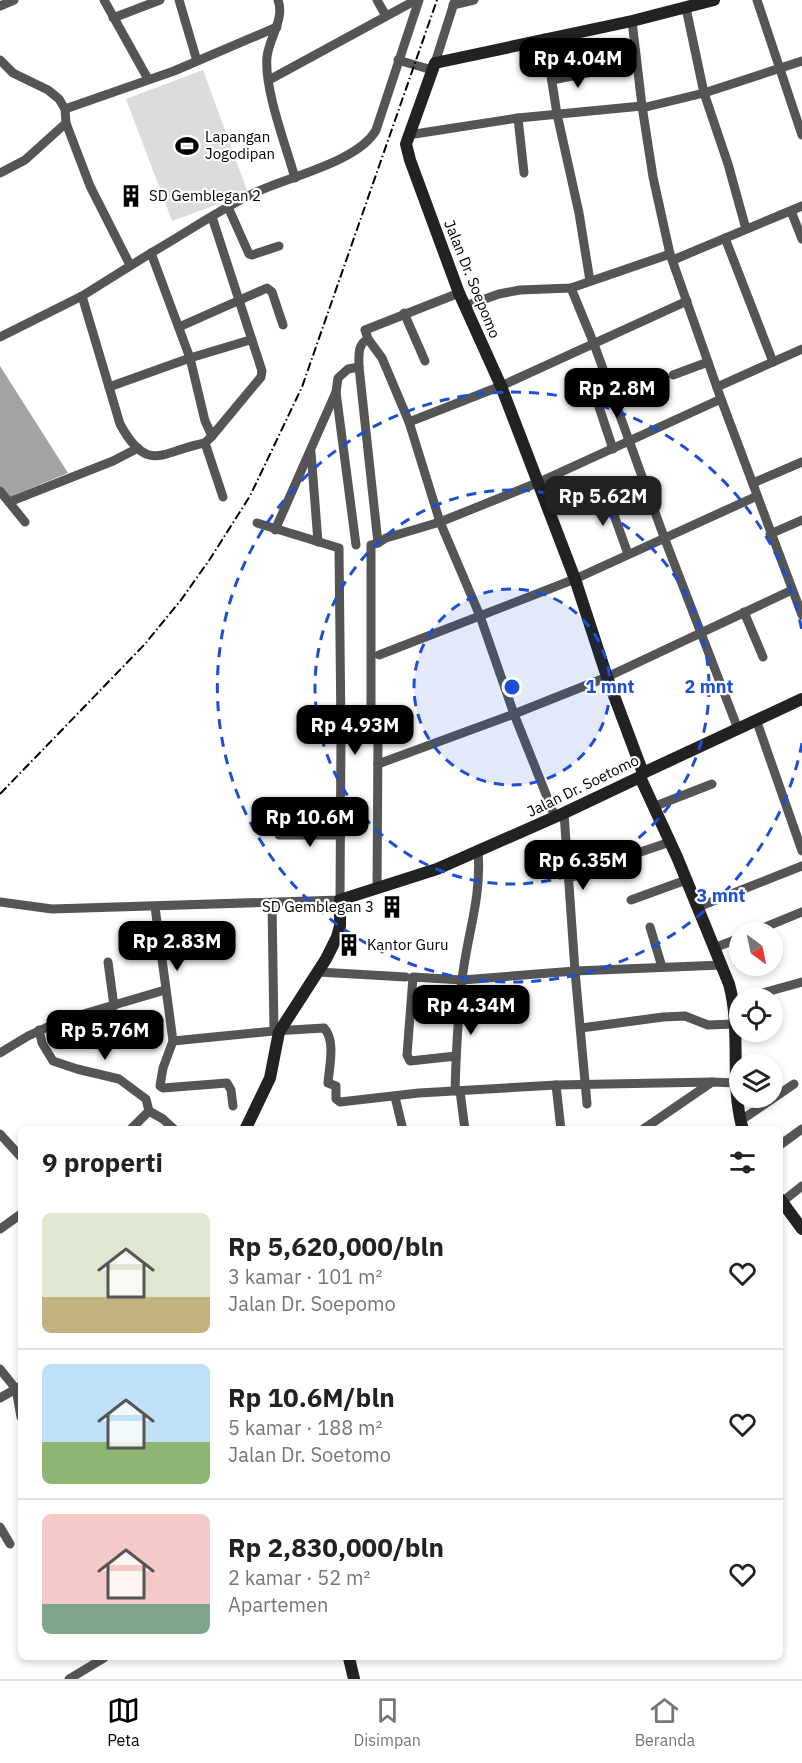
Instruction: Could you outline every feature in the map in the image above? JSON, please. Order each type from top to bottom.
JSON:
[{"type":"street","points":[[0,6],[14,0]]},
{"type":"street","points":[[113,18],[160,0]]},
{"type":"street","points":[[179,0],[197,61]]},
{"type":"street","points":[[278,0],[281,8],[268,50],[267,61],[276,114],[295,178]]},
{"type":"street","points":[[377,0],[386,16]]},
{"type":"street","points":[[269,80],[418,0]]},
{"type":"street","points":[[0,337],[82,296],[228,207],[261,190],[309,173],[356,149],[372,137],[418,0]]},
{"type":"street","points":[[433,67],[454,3],[474,0]]},
{"type":"street","points":[[398,60],[433,67],[545,38],[632,21],[714,0]]},
{"type":"street","points":[[757,0],[778,69],[802,135]]},
{"type":"street","points":[[108,1],[113,18],[148,79]]},
{"type":"street","points":[[686,8],[704,93],[728,164],[746,229]]},
{"type":"street","points":[[632,21],[653,177],[671,257],[770,534],[802,614]]},
{"type":"street","points":[[65,109],[197,61],[277,27]]},
{"type":"street","points":[[545,38],[557,114],[579,213],[590,281]]},
{"type":"street","points":[[0,60],[13,74],[48,90],[59,99],[65,109],[66,123],[90,186],[130,265]]},
{"type":"street","points":[[408,135],[518,118],[642,107],[704,93],[802,61]]},
{"type":"street","name":"Jalan Dr. Soepomo","points":[[433,67],[408,135],[406,144],[410,160],[459,293],[501,386],[574,579],[653,807],[733,988]]},
{"type":"street","points":[[552,80],[597,71]]},
{"type":"street","points":[[518,118],[524,173]]},
{"type":"street","points":[[0,173],[25,160],[66,123]]},
{"type":"street","points":[[465,306],[499,294],[520,290],[571,288],[725,238],[802,206]]},
{"type":"street","points":[[228,207],[249,254],[279,246]]},
{"type":"street","points":[[791,211],[802,239]]},
{"type":"street","points":[[82,296],[120,424],[127,436],[138,448],[154,457],[208,439],[261,377],[262,371],[250,340],[212,217]]},
{"type":"street","points":[[725,238],[773,362]]},
{"type":"street","points":[[151,253],[190,358],[223,497]]},
{"type":"street","points":[[179,327],[267,288],[270,289],[283,326]]},
{"type":"street","points":[[571,288],[738,729]]},
{"type":"street","points":[[459,293],[365,330],[368,339],[382,358],[409,422],[440,522],[480,616],[514,714],[560,815],[568,878],[587,1104]]},
{"type":"street","points":[[409,422],[501,386],[687,301]]},
{"type":"street","points":[[404,313],[425,362]]},
{"type":"street","points":[[368,339],[364,340],[359,348],[359,367],[374,544],[371,734]]},
{"type":"street","points":[[109,387],[190,358],[250,340]]},
{"type":"street","points":[[717,387],[802,349]]},
{"type":"street","points":[[674,375],[708,362]]},
{"type":"street","points":[[275,530],[336,392],[340,374],[348,369],[359,367]]},
{"type":"street","points":[[336,392],[356,545]]},
{"type":"street","points":[[596,398],[613,449]]},
{"type":"street","points":[[257,523],[339,548],[374,544],[386,538],[440,522],[537,483],[721,399]]},
{"type":"street","points":[[9,502],[113,461],[138,448]]},
{"type":"street","points":[[311,450],[318,542]]},
{"type":"street","points":[[753,483],[802,462]]},
{"type":"street","points":[[605,490],[628,554]]},
{"type":"street","points":[[0,491],[25,522]]},
{"type":"street","points":[[379,654],[574,579],[757,496]]},
{"type":"street","points":[[770,534],[802,520]]},
{"type":"street","points":[[276,1031],[318,972],[339,932],[341,735],[339,548]]},
{"type":"street","points":[[378,764],[514,714],[607,676],[792,590]]},
{"type":"street","points":[[744,612],[763,657]]},
{"type":"street","name":"Jalan Dr. Soetomo","points":[[340,900],[420,875],[478,851],[560,815],[802,699]]},
{"type":"street","points":[[757,722],[802,851]]},
{"type":"street","points":[[341,735],[371,734],[376,735],[378,741],[377,888]]},
{"type":"street","points":[[653,807],[712,784]]},
{"type":"street","points":[[279,835],[341,835]]},
{"type":"street","points":[[568,878],[599,870],[608,863],[670,842]]},
{"type":"street","points":[[464,1126],[458,1091],[456,1056],[462,980],[479,885],[478,851]]},
{"type":"street","points":[[698,907],[802,866]]},
{"type":"street","points":[[630,900],[687,880]]},
{"type":"street","points":[[0,902],[52,909],[340,900]]},
{"type":"street","points":[[247,1126],[270,1078],[276,1031],[272,903]]},
{"type":"street","points":[[155,907],[173,1041],[159,1082],[161,1087],[227,1083],[231,1090],[233,1106]]},
{"type":"street","points":[[778,922],[802,912]]},
{"type":"street","points":[[650,927],[662,967]]},
{"type":"street","points":[[714,948],[729,942]]},
{"type":"street","points":[[108,962],[114,1006]]},
{"type":"street","points":[[456,1056],[410,1060],[407,1056],[413,977],[462,980],[575,971],[722,965]]},
{"type":"street","points":[[318,972],[406,977]]},
{"type":"street","points":[[781,988],[802,982]]},
{"type":"street","points":[[0,1053],[39,1030],[63,1020],[165,990]]},
{"type":"street","points":[[581,1028],[685,1016],[708,1025],[729,1024]]},
{"type":"street","points":[[173,1041],[320,1027],[327,1030],[330,1050],[328,1083],[336,1086],[338,1102],[556,1085],[729,1083]]},
{"type":"street","points":[[39,1030],[42,1043],[53,1061],[119,1079],[146,1100],[149,1111],[171,1126]]},
{"type":"street","points":[[648,1126],[712,1082]]},
{"type":"street","points":[[742,1125],[794,1084]]},
{"type":"street","points":[[556,1085],[561,1126]]},
{"type":"street","points":[[395,1097],[402,1126]]},
{"type":"street","name":"Jalan Dr. Soepomo","points":[[740,1108],[742,1125]]},
{"type":"street","points":[[134,1126],[149,1111]]},
{"type":"street","points":[[783,1143],[802,1129]]},
{"type":"street","points":[[0,1134],[18,1154]]},
{"type":"street","points":[[783,1200],[802,1186]]},
{"type":"street","points":[[783,1203],[802,1227]]},
{"type":"street","points":[[0,1229],[18,1216]]},
{"type":"street","points":[[0,1369],[18,1386]]},
{"type":"street","points":[[0,1398],[18,1388]]},
{"type":"street","points":[[0,1527],[10,1544]]},
{"type":"street","points":[[69,1679],[101,1660]]},
{"type":"street","points":[[349,1660],[354,1679]]},
{"type":"shaded area","name":"Lapangan Jogodipan","points":[[203,70],[248,193],[172,221],[126,99]]},
{"type":"shaded area","points":[[0,366],[68,473],[7,498],[0,489]]},
{"type":"railway","points":[[0,794],[145,644],[181,600],[250,496],[302,387],[437,0]]},
{"type":"place","name":"Lapangan Jogodipan","points":[[187,146]]},
{"type":"place","name":"SD Gemblegan 2","points":[[131,196]]},
{"type":"place","name":"SD Gemblegan 3","points":[[392,907]]},
{"type":"place","name":"Kantor Guru","points":[[349,945]]}]
